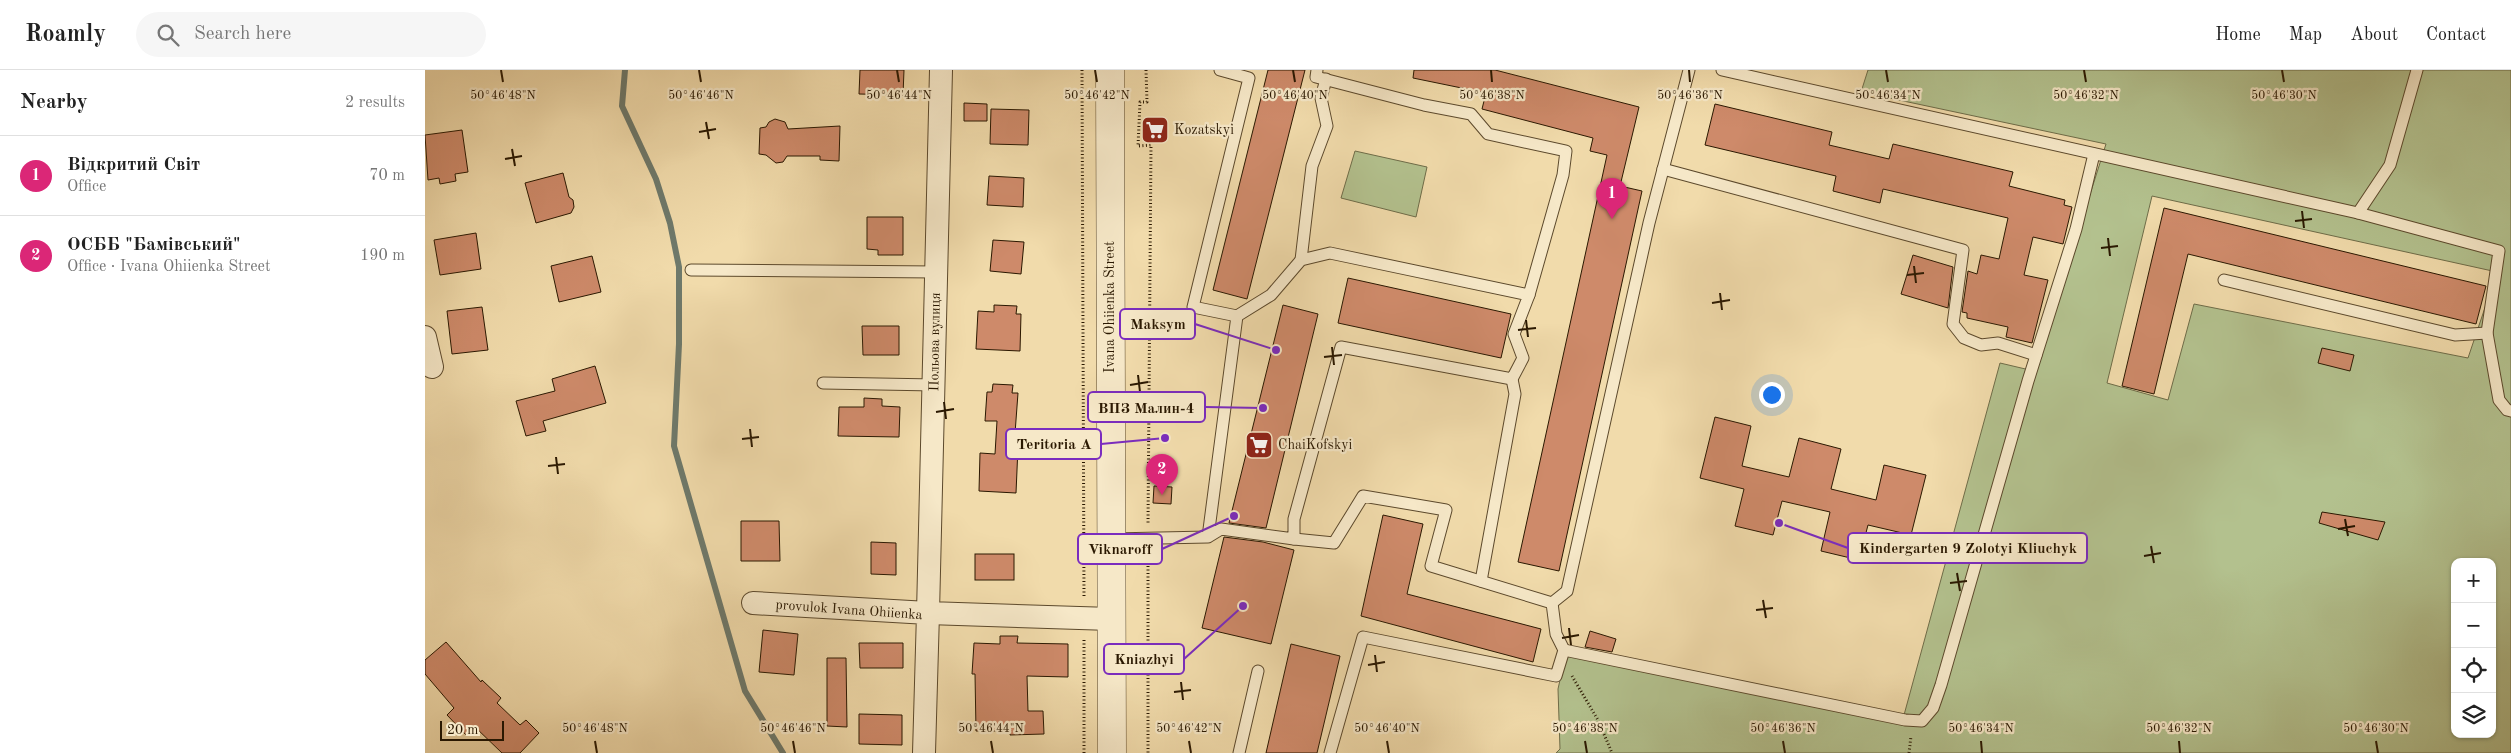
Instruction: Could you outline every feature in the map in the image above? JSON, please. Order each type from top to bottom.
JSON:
[{"type":"street","name":"Польова вулиця","points":[[928,613],[935,385],[941,70]]},
{"type":"street","name":"Ivana Ohiienka Street","points":[[1110,70],[1112,753]]},
{"type":"street","points":[[425,337],[432,366]]},
{"type":"street","name":"provulok Ivana Ohiienka","points":[[753,603],[928,613],[924,753]]},
{"type":"street","points":[[928,613],[1111,619]]},
{"type":"lane","points":[[1220,70],[1249,78],[1193,307],[1237,316],[1271,295],[1301,260],[1312,166],[1327,126],[1321,98],[1327,79]]},
{"type":"lane","points":[[1317,70],[1316,77],[1424,105],[1471,114],[1488,134],[1566,151],[1563,175],[1529,295],[1514,334],[1523,358],[1512,379],[1515,394],[1481,581]]},
{"type":"lane","points":[[1553,603],[1567,591],[1649,223],[1689,70]]},
{"type":"lane","points":[[1722,70],[2358,213],[2499,251],[2487,333],[2499,400],[2507,410],[2511,410]]},
{"type":"lane","points":[[2358,213],[2390,165],[2417,70]]},
{"type":"lane","points":[[1564,650],[1905,720],[1922,721],[1933,708],[1941,685],[2036,355],[2076,229],[2094,154]]},
{"type":"lane","points":[[1663,169],[1963,250],[1953,324],[1964,338],[1981,345],[1998,343],[2036,355]]},
{"type":"lane","points":[[1301,260],[1330,253],[1529,295]]},
{"type":"lane","points":[[691,270],[936,272]]},
{"type":"lane","points":[[2224,280],[2455,336],[2487,333]]},
{"type":"lane","points":[[1208,537],[1237,316]]},
{"type":"lane","points":[[1295,539],[1293,519],[1341,346],[1512,379]]},
{"type":"lane","points":[[823,383],[935,385]]},
{"type":"lane","points":[[1111,539],[1208,537],[1221,529],[1334,543],[1363,496],[1446,510],[1431,566],[1553,603]]},
{"type":"lane","points":[[1330,753],[1363,638],[1556,676],[1564,650],[1556,634],[1553,603]]},
{"type":"lane","points":[[1239,753],[1258,671]]},
{"type":"path","points":[[1082,70],[1084,753]]},
{"type":"path","points":[[1146,70],[1147,102],[1140,102],[1138,146],[1151,145],[1148,753]]},
{"type":"path","points":[[1564,650],[1566,664],[1598,720],[1612,753]]},
{"type":"green space","points":[[1868,70],[2511,70],[2511,753],[1556,753],[1560,749],[1558,689],[1566,653],[1904,715],[2000,363],[2034,371],[2106,144],[1861,92]],"holes":[[[2152,196],[2497,272],[2468,358],[2194,304],[2168,400],[2107,383]]]},
{"type":"green space","points":[[1355,151],[1427,167],[1416,217],[1341,198]]},
{"type":"building","points":[[860,70],[904,70],[903,95],[859,94]]},
{"type":"building","points":[[1268,70],[1305,70],[1247,299],[1213,290]]},
{"type":"building","points":[[1414,70],[1495,70],[1639,107],[1620,186],[1642,191],[1559,571],[1518,562],[1607,155],[1590,151],[1593,138],[1482,109],[1486,93],[1413,78]]},
{"type":"building","points":[[964,103],[987,104],[987,121],[964,121]]},
{"type":"building","points":[[1715,104],[1832,132],[1829,145],[1889,159],[1893,144],[2013,172],[2009,186],[2065,200],[2064,205],[2072,207],[2063,244],[2033,237],[2024,275],[2048,280],[2032,343],[2006,337],[2008,327],[1967,318],[1967,313],[1962,312],[1968,271],[1977,274],[1981,255],[1999,259],[2008,218],[1883,189],[1880,203],[1833,191],[1836,176],[1705,145]]},
{"type":"building","points":[[991,109],[1029,110],[1028,145],[990,144]]},
{"type":"building","points":[[775,119],[785,122],[788,129],[840,126],[839,161],[820,160],[820,156],[787,156],[783,162],[776,163],[766,155],[759,154],[760,128],[766,127],[769,122]]},
{"type":"building","points":[[462,130],[468,172],[455,174],[456,181],[440,184],[439,178],[428,180],[425,135]]},
{"type":"building","points":[[563,173],[569,197],[573,200],[574,207],[571,213],[536,223],[525,183]]},
{"type":"building","points":[[989,176],[1024,178],[1023,207],[987,205]]},
{"type":"building","points":[[2164,208],[2486,286],[2476,324],[2188,254],[2154,394],[2122,386]]},
{"type":"building","points":[[867,217],[903,217],[903,255],[878,255],[878,250],[867,249]]},
{"type":"building","points":[[476,233],[481,269],[440,275],[434,240]]},
{"type":"building","points":[[993,240],[1024,242],[1021,274],[990,271]]},
{"type":"building","points":[[1913,255],[1953,267],[1948,308],[1901,294]]},
{"type":"building","points":[[592,256],[601,292],[559,302],[551,266]]},
{"type":"building","points":[[1348,278],[1511,314],[1501,358],[1338,323]]},
{"type":"building","points":[[994,305],[1017,306],[1016,314],[1021,314],[1020,351],[976,349],[978,311],[994,312]]},
{"type":"building","points":[[1283,305],[1318,314],[1266,528],[1229,523]]},
{"type":"building","points":[[482,307],[488,350],[452,354],[447,311]]},
{"type":"building","points":[[862,326],[899,326],[899,355],[863,355]]},
{"type":"building","points":[[2322,348],[2354,355],[2350,371],[2318,363]]},
{"type":"building","points":[[595,366],[606,403],[543,421],[546,431],[526,436],[516,401],[555,391],[552,379]]},
{"type":"building","points":[[993,384],[1013,385],[1012,393],[1018,393],[1014,447],[1018,447],[1016,493],[979,491],[980,453],[995,454],[997,421],[985,421],[987,392],[992,392]]},
{"type":"building","points":[[864,398],[882,399],[882,406],[900,407],[899,437],[838,436],[839,407],[864,407]]},
{"type":"building","points":[[1715,417],[1751,426],[1742,466],[1789,477],[1799,438],[1841,449],[1831,489],[1876,500],[1884,465],[1926,475],[1911,535],[1868,525],[1859,560],[1821,551],[1830,512],[1782,501],[1773,535],[1735,526],[1744,489],[1700,478]]},
{"type":"building","points":[[1154,486],[1172,487],[1171,504],[1153,503]]},
{"type":"building","points":[[2322,512],[2385,522],[2378,540],[2319,523]]},
{"type":"building","points":[[1383,515],[1423,524],[1407,594],[1541,629],[1533,662],[1361,616]]},
{"type":"building","points":[[741,521],[779,521],[780,561],[741,561]]},
{"type":"building","points":[[1224,537],[1263,542],[1294,550],[1271,644],[1202,628]]},
{"type":"building","points":[[871,542],[896,543],[896,575],[871,574]]},
{"type":"building","points":[[975,554],[1014,554],[1014,580],[975,580]]},
{"type":"building","points":[[763,630],[798,634],[794,675],[759,672]]},
{"type":"building","points":[[1590,631],[1616,639],[1612,652],[1585,647]]},
{"type":"building","points":[[1000,636],[1018,636],[1017,643],[1068,644],[1068,677],[1027,676],[1028,711],[1043,711],[1044,734],[1010,735],[1010,731],[976,731],[975,674],[972,674],[974,643],[1000,644]]},
{"type":"building","points":[[446,642],[481,682],[482,680],[501,698],[497,703],[520,725],[526,720],[539,733],[520,753],[502,753],[474,726],[466,735],[447,715],[454,708],[425,674],[425,660]]},
{"type":"building","points":[[859,643],[903,643],[903,668],[860,668]]},
{"type":"building","points":[[1291,644],[1340,656],[1317,753],[1266,753]]},
{"type":"building","points":[[827,658],[846,658],[847,727],[827,726]]},
{"type":"building","points":[[859,714],[902,715],[902,745],[859,744]]},
{"type":"waterway","points":[[625,70],[622,106],[656,179],[670,223],[679,267],[679,344],[674,446],[745,691],[783,753]]},
{"type":"place","name":"Kozatskyi","points":[[1155,130]]},
{"type":"place","name":"Відкритий Світ","points":[[1612,219]]},
{"type":"place","name":"Maksym","points":[[1276,350]]},
{"type":"place","name":"ВПЗ Малин-4","points":[[1263,408]]},
{"type":"place","name":"Teritoria A","points":[[1165,438]]},
{"type":"place","name":"ChaiKofskyi","points":[[1259,445]]},
{"type":"place","name":"ОСББ \"Бамівський\"","points":[[1162,495]]},
{"type":"place","name":"Viknaroff","points":[[1234,516]]},
{"type":"place","name":"Kindergarten 9 Zolotyi Kliuchyk","points":[[1779,523]]},
{"type":"place","name":"Kniazhyi","points":[[1243,606]]}]
